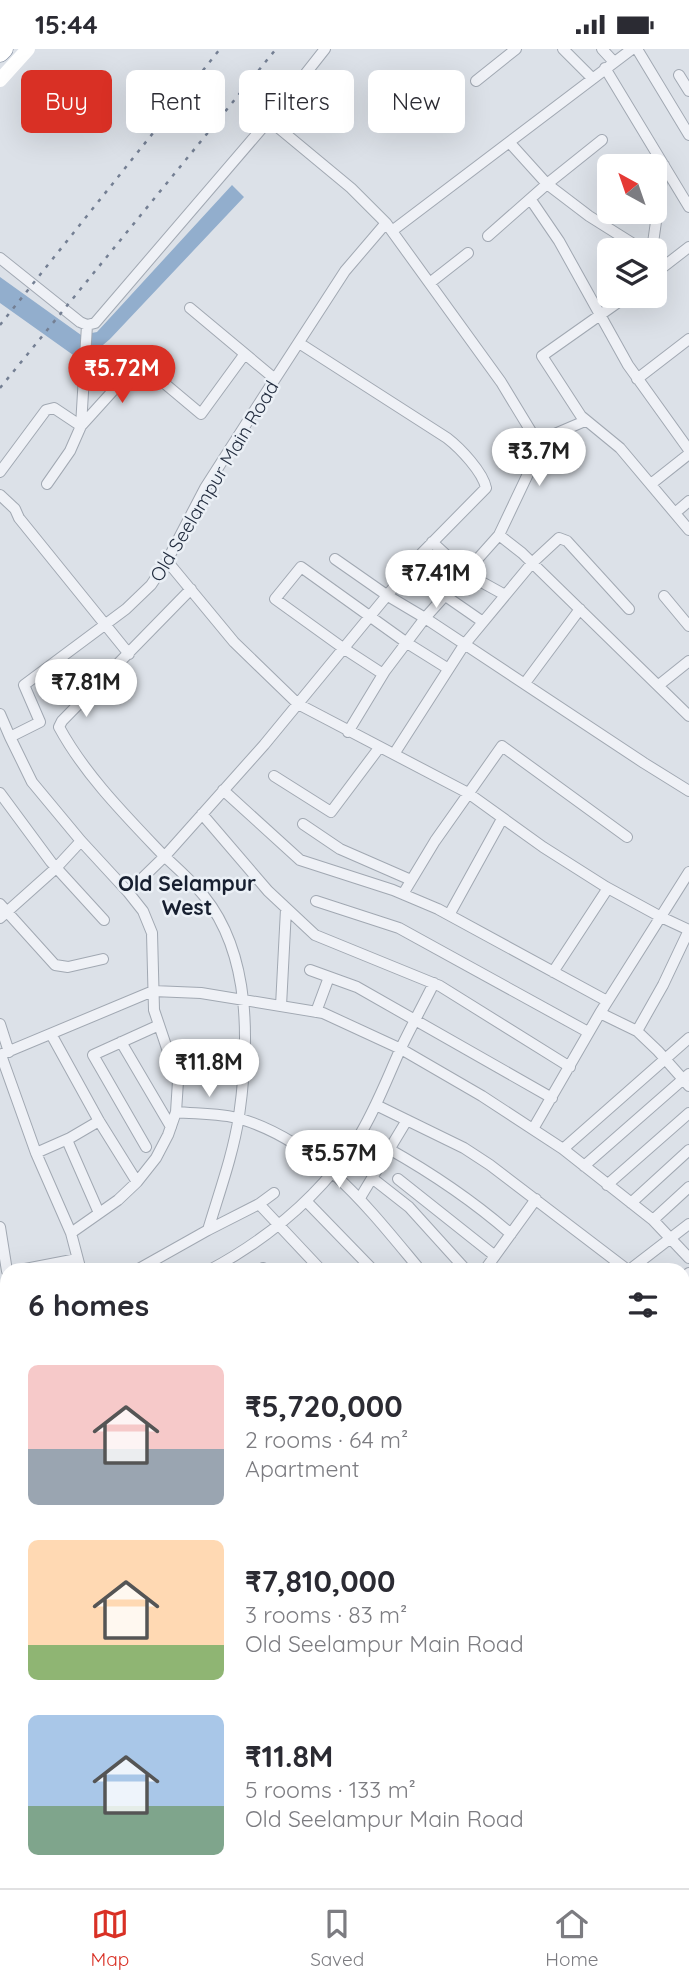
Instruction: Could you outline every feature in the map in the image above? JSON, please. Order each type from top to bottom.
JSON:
[{"type":"highway","points":[[0,53],[4,49]]},
{"type":"main road","points":[[0,80],[28,49]]},
{"type":"street","points":[[308,70],[325,49]]},
{"type":"street","points":[[476,81],[516,49]]},
{"type":"street","points":[[563,49],[592,78]]},
{"type":"street","points":[[603,49],[609,65],[658,154]]},
{"type":"street","name":"Old Seelampur Main Road","points":[[10,737],[40,722],[24,685],[126,609],[151,585],[167,561],[205,488],[345,271],[391,230],[632,49]]},
{"type":"street","points":[[637,49],[689,135]]},
{"type":"street","points":[[679,75],[689,91]]},
{"type":"street","points":[[81,426],[87,329],[99,319],[258,133]]},
{"type":"street","points":[[285,133],[351,188],[391,230],[501,382],[536,442],[536,457],[499,535],[425,618],[383,674],[348,732]]},
{"type":"street","points":[[488,236],[602,140]]},
{"type":"street","points":[[510,143],[547,184],[624,238]]},
{"type":"street","points":[[667,170],[689,207]]},
{"type":"street","points":[[531,200],[559,241],[637,379],[689,452],[651,484]]},
{"type":"street","points":[[667,265],[689,247]]},
{"type":"street","points":[[431,282],[468,253]]},
{"type":"street","points":[[0,258],[87,329]]},
{"type":"street","points":[[190,308],[232,342],[234,348],[275,379]]},
{"type":"street","points":[[610,308],[542,356],[585,421],[620,448],[689,530]]},
{"type":"street","points":[[637,379],[689,339]]},
{"type":"street","points":[[128,892],[202,814],[298,704],[432,542],[483,492],[486,485],[464,453],[447,438],[299,343]]},
{"type":"street","points":[[47,484],[70,451],[81,426],[139,362],[201,414],[243,355]]},
{"type":"street","points":[[0,472],[48,408],[54,408],[81,426]]},
{"type":"street","points":[[536,442],[585,421]]},
{"type":"street","points":[[0,495],[15,509],[19,518],[129,654]]},
{"type":"street","points":[[675,513],[689,501]]},
{"type":"street","points":[[499,535],[532,563],[689,716]]},
{"type":"street","points":[[394,754],[464,645],[532,563],[558,538],[563,538],[629,609]]},
{"type":"street","points":[[432,542],[466,573],[505,595]]},
{"type":"street","points":[[335,559],[689,790]]},
{"type":"street","points":[[167,561],[234,642],[298,704],[468,793],[543,847],[608,888],[689,930],[637,1031]]},
{"type":"street","points":[[383,674],[275,599],[302,567],[407,643],[447,668]]},
{"type":"street","points":[[408,570],[483,622]]},
{"type":"street","points":[[191,589],[59,727],[93,776],[128,818],[205,897],[226,931],[235,953],[244,999],[242,1080],[238,1118],[208,1230]]},
{"type":"street","points":[[664,596],[689,626]]},
{"type":"street","points":[[525,683],[580,609]]},
{"type":"street","points":[[659,685],[689,661]]},
{"type":"street","points":[[0,713],[32,782],[143,911],[152,933],[153,991],[157,1026],[178,1081],[176,1112],[156,1158],[138,1182],[71,1233]]},
{"type":"street","points":[[402,894],[502,746],[627,837]]},
{"type":"street","points":[[274,776],[331,811],[379,748]]},
{"type":"street","points":[[223,790],[300,860],[402,894],[449,915],[607,1001]]},
{"type":"street","points":[[0,793],[56,868],[104,920]]},
{"type":"street","points":[[202,814],[304,927],[325,940],[434,983],[570,1067]]},
{"type":"street","points":[[449,915],[502,818]]},
{"type":"street","points":[[303,824],[340,849],[411,880]]},
{"type":"street","points":[[81,841],[56,868],[3,912],[55,965],[68,967],[103,959]]},
{"type":"street","points":[[533,1129],[607,1001],[689,872]]},
{"type":"street","points":[[553,972],[608,888]]},
{"type":"street","points":[[316,901],[399,927],[589,1032]]},
{"type":"street","points":[[281,1006],[286,909]]},
{"type":"street","points":[[310,971],[357,987],[552,1098]]},
{"type":"street","points":[[316,1012],[329,977]]},
{"type":"street","points":[[221,1263],[280,1226],[307,1202],[334,1172],[357,1140],[376,1105],[434,983]]},
{"type":"street","points":[[3,1054],[153,991],[201,993],[316,1012],[338,1019],[401,1049],[533,1129],[563,1149],[653,1220],[689,1258]]},
{"type":"street","points":[[584,1166],[687,1080],[637,1031],[600,1013]]},
{"type":"street","points":[[0,1024],[3,1054],[36,1153],[71,1233],[79,1263]]},
{"type":"street","points":[[145,1147],[93,1055],[157,1026]]},
{"type":"street","points":[[51,1034],[99,1121],[138,1182]]},
{"type":"street","points":[[563,1149],[689,1038]]},
{"type":"street","points":[[121,1042],[171,1127]]},
{"type":"street","points":[[376,1105],[464,1148],[619,1263]]},
{"type":"street","points":[[176,1112],[238,1118],[287,1140],[334,1172],[360,1198],[414,1263]]},
{"type":"street","points":[[607,1185],[689,1113]]},
{"type":"street","points":[[360,1198],[407,1120]]},
{"type":"street","points":[[36,1153],[99,1121]]},
{"type":"street","points":[[66,1140],[99,1213]]},
{"type":"street","points":[[389,1149],[434,1174],[472,1200],[511,1234]]},
{"type":"street","points":[[631,1203],[689,1150]]},
{"type":"street","points":[[372,1178],[409,1207],[460,1263]]},
{"type":"street","points":[[398,1179],[495,1256]]},
{"type":"street","points":[[653,1220],[689,1187]]},
{"type":"street","points":[[149,1263],[259,1204],[274,1193]]},
{"type":"street","points":[[490,1263],[536,1199]]},
{"type":"street","points":[[307,1202],[366,1263]]},
{"type":"street","points":[[259,1204],[315,1263]]},
{"type":"street","points":[[637,1263],[689,1224]]},
{"type":"street","points":[[0,1227],[6,1263]]},
{"type":"street","points":[[57,1263],[78,1259]]},
{"type":"water","points":[[232,185],[244,197],[110,339],[83,362],[0,303],[0,277],[81,335],[97,332]]},
{"type":"railway","points":[[0,325],[220,49]]},
{"type":"railway","points":[[0,388],[276,49]]},
{"type":"district","name":"Old Selampur West","points":[[187,896]]}]
